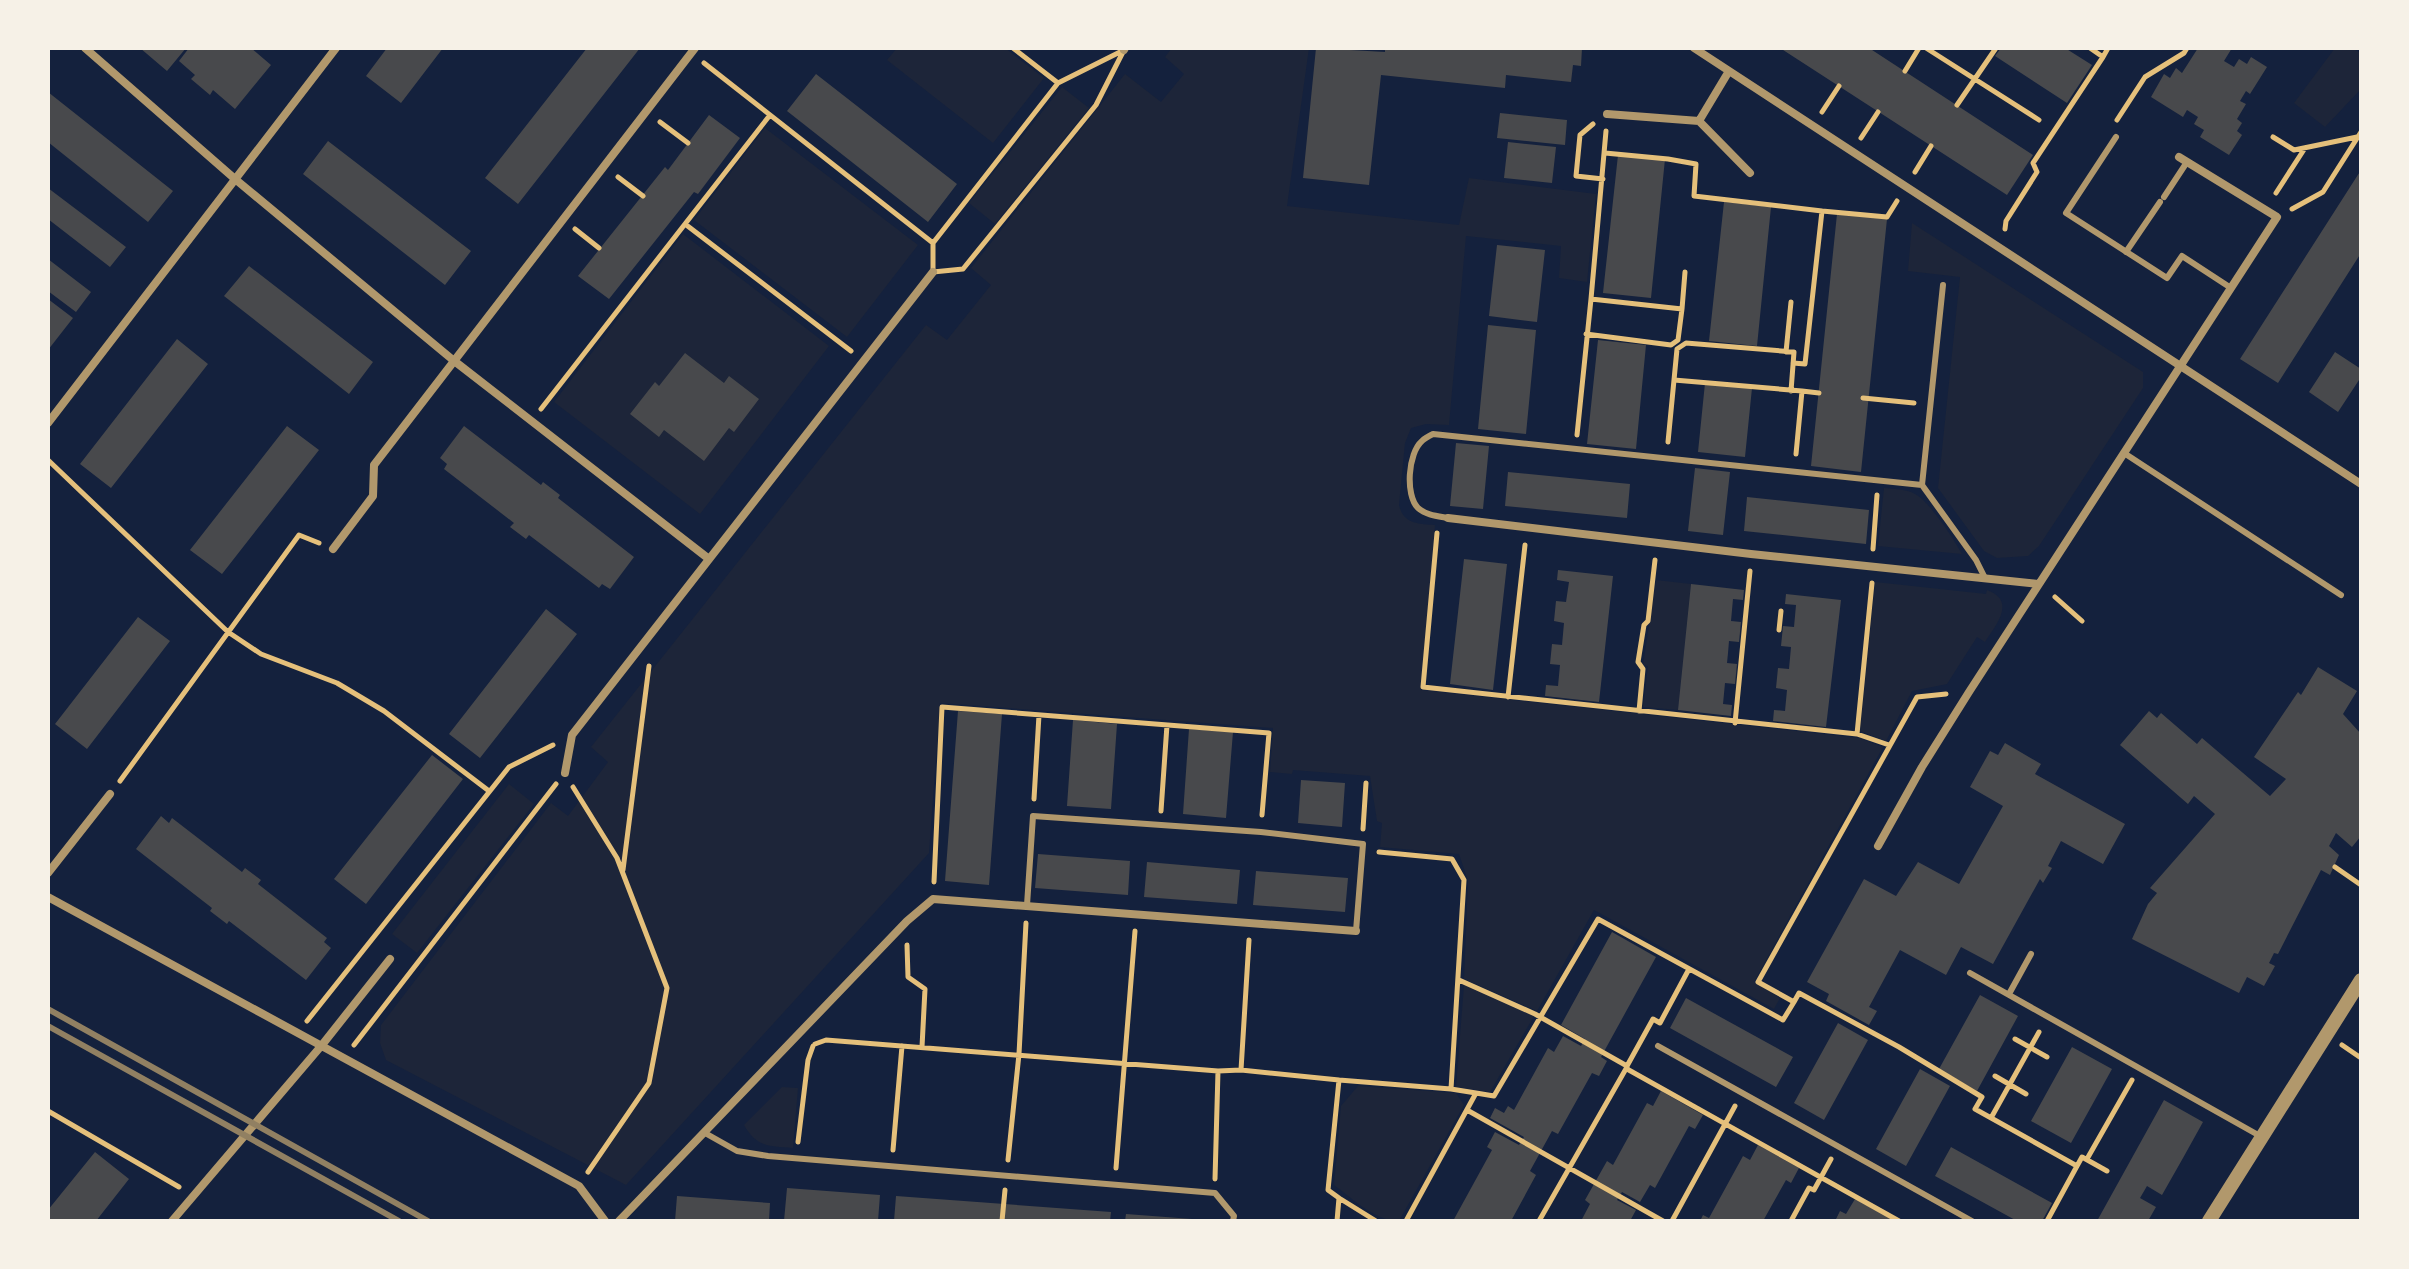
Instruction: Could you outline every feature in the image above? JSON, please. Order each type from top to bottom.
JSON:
[{"type":"street","points":[[85,48],[235,179],[453,360],[709,559]]},
{"type":"street","points":[[48,423],[336,48]]},
{"type":"street","points":[[1694,48],[2361,484]]},
{"type":"street","points":[[333,549],[373,496],[374,465],[693,50]]},
{"type":"street","points":[[1699,121],[1729,71]]},
{"type":"street","points":[[1607,114],[1699,121],[1750,173]]},
{"type":"street","points":[[1878,846],[1922,767],[2038,584],[2277,217],[2183,159]]},
{"type":"street","points":[[565,773],[572,735],[933,272]]},
{"type":"street","points":[[1444,517],[2038,584]]},
{"type":"street","points":[[48,873],[110,794]]},
{"type":"street","points":[[48,897],[579,1186],[605,1221]]},
{"type":"street","points":[[619,1221],[907,921],[933,899],[1356,931]]},
{"type":"street","points":[[172,1221],[265,1108],[322,1045],[390,959]]},
{"type":"street","points":[[2209,1221],[2361,980]]},
{"type":"lane","points":[[2114,139],[2066,213],[2167,278],[2182,256],[2231,288]]},
{"type":"lane","points":[[2126,252],[2162,199],[2183,159]]},
{"type":"lane","points":[[1943,285],[1922,485],[1976,560],[1985,578]]},
{"type":"lane","points":[[1444,517],[1426,514],[1416,506],[1410,493],[1413,455],[1420,442],[1433,434],[1922,485]]},
{"type":"lane","points":[[2124,453],[2341,595]]},
{"type":"lane","points":[[1027,905],[1033,816],[1160,824],[1363,844],[1356,931]]},
{"type":"lane","points":[[2009,994],[2031,954]]},
{"type":"lane","points":[[1970,973],[2263,1138]]},
{"type":"lane","points":[[1658,1046],[1972,1221]]},
{"type":"lane","points":[[705,1133],[737,1151],[796,1159],[1215,1193],[1234,1216],[1233,1221]]},
{"type":"path","points":[[1013,48],[1058,83]]},
{"type":"path","points":[[1905,71],[1919,48]]},
{"type":"path","points":[[1926,48],[2039,120]]},
{"type":"path","points":[[1957,105],[1996,48]]},
{"type":"path","points":[[2090,48],[2103,57]]},
{"type":"path","points":[[2001,249],[2006,221],[2037,172],[2033,163],[2108,48]]},
{"type":"path","points":[[2114,139],[2112,129],[2145,77],[2184,53],[2187,48]]},
{"type":"path","points":[[1125,49],[1096,105],[963,269],[933,272],[933,243],[1058,83],[1125,49]]},
{"type":"path","points":[[693,50],[933,243]]},
{"type":"path","points":[[1813,126],[1839,86]]},
{"type":"path","points":[[646,111],[688,143]]},
{"type":"path","points":[[1853,151],[1878,112]]},
{"type":"path","points":[[1576,448],[1607,114]]},
{"type":"path","points":[[1603,179],[1576,176],[1580,135],[1607,114]]},
{"type":"path","points":[[531,422],[770,115]]},
{"type":"path","points":[[2273,137],[2294,150],[2359,135]]},
{"type":"path","points":[[2277,217],[2323,192],[2359,135]]},
{"type":"path","points":[[1605,153],[1696,164],[1694,196],[1887,217],[1931,146]]},
{"type":"path","points":[[2276,193],[2305,148]]},
{"type":"path","points":[[604,166],[643,196]]},
{"type":"path","points":[[1793,363],[1805,364],[1822,211]]},
{"type":"path","points":[[562,219],[599,248]]},
{"type":"path","points":[[685,224],[865,362]]},
{"type":"path","points":[[1586,334],[1671,345],[1678,340],[1685,272]]},
{"type":"path","points":[[1591,299],[1682,309]]},
{"type":"path","points":[[1786,352],[1791,302]]},
{"type":"path","points":[[1666,458],[1677,349],[1686,343],[1794,352],[1791,391]]},
{"type":"path","points":[[1674,380],[1819,393]]},
{"type":"path","points":[[1794,471],[1802,391]]},
{"type":"path","points":[[1863,398],[1930,405]]},
{"type":"path","points":[[48,460],[228,632],[261,654],[337,683],[384,711],[489,791]]},
{"type":"path","points":[[1857,734],[1879,479]]},
{"type":"path","points":[[1444,517],[1423,687],[1857,734],[1889,745]]},
{"type":"path","points":[[1508,697],[1527,528]]},
{"type":"path","points":[[110,794],[299,535],[333,549]]},
{"type":"path","points":[[1639,711],[1643,669],[1638,662],[1644,625],[1648,621],[1657,543]]},
{"type":"path","points":[[1735,723],[1751,554]]},
{"type":"path","points":[[2055,597],[2082,621]]},
{"type":"path","points":[[1779,630],[1781,611]]},
{"type":"path","points":[[623,873],[654,629]]},
{"type":"path","points":[[1794,1002],[1758,982],[1917,697],[1947,694]]},
{"type":"path","points":[[933,899],[942,707],[1269,733],[1261,832]]},
{"type":"path","points":[[1033,816],[1039,715]]},
{"type":"path","points":[[1160,824],[1167,725]]},
{"type":"path","points":[[298,1031],[509,767],[572,735]]},
{"type":"path","points":[[345,1057],[565,773],[617,858],[667,988],[649,1083],[579,1186]]},
{"type":"path","points":[[1366,783],[1363,844],[1378,852],[1452,859],[1464,880],[1451,1089]]},
{"type":"path","points":[[2335,867],[2361,885]]},
{"type":"path","points":[[1002,1221],[1019,1054],[1027,905]]},
{"type":"path","points":[[1115,1185],[1137,914]]},
{"type":"path","points":[[796,1159],[808,1060],[814,1044],[826,1040],[1218,1071],[1241,1070],[1451,1089],[1494,1096],[1598,919],[1783,1020],[1799,993],[1899,1047],[1982,1097],[1975,1109],[2077,1166]]},
{"type":"path","points":[[907,921],[908,977],[925,989],[922,1047]]},
{"type":"path","points":[[1241,1070],[1250,923]]},
{"type":"path","points":[[1539,1221],[1653,1019],[1660,1023],[1689,969]]},
{"type":"path","points":[[1459,980],[1541,1017],[1899,1221]]},
{"type":"path","points":[[1991,1118],[2047,1017]]},
{"type":"path","points":[[2015,1039],[2047,1057]]},
{"type":"path","points":[[892,1167],[902,1046]]},
{"type":"path","points":[[2087,1159],[2140,1067]]},
{"type":"path","points":[[1215,1193],[1218,1071]]},
{"type":"path","points":[[1995,1076],[2026,1094]]},
{"type":"path","points":[[1339,1080],[1328,1190],[1376,1221]]},
{"type":"path","points":[[1672,1221],[1742,1092]]},
{"type":"path","points":[[1406,1221],[1476,1093]]},
{"type":"path","points":[[1467,1110],[1663,1221]]},
{"type":"path","points":[[48,1111],[192,1195]]},
{"type":"path","points":[[1791,1221],[1809,1188],[1814,1190],[1839,1146]]},
{"type":"path","points":[[2047,1221],[2082,1157],[2107,1171]]},
{"type":"path","points":[[1337,1221],[1339,1198]]},
{"type":"shaded area","points":[[897,48],[1005,48],[1044,78],[993,143],[887,60]]},
{"type":"shaded area","points":[[1172,48],[1309,48],[1287,206],[1459,225],[1469,178],[1596,194],[1587,282],[1559,278],[1561,246],[1466,236],[1449,425],[1426,424],[1411,428],[1405,443],[1401,511],[1412,522],[1435,525],[1421,690],[1859,738],[1883,747],[1754,982],[1780,998],[1774,1009],[1594,910],[1537,1011],[1464,979],[1468,881],[1459,854],[1380,847],[1382,823],[1377,821],[1370,776],[1293,770],[1292,774],[1270,772],[1273,728],[940,703],[929,853],[626,1185],[386,1060],[380,1043],[381,1025],[551,803],[568,816],[608,762],[591,747],[926,325],[947,340],[991,285],[971,268],[1125,74],[1161,102],[1184,74],[1165,57]]},
{"type":"shaded area","points":[[2335,48],[2353,48],[2361,54],[2361,89],[2325,127],[2294,103]]},
{"type":"shaded area","points":[[1062,87],[1089,108],[995,224],[969,203]]},
{"type":"shaded area","points":[[765,128],[918,245],[847,337],[694,220]]},
{"type":"shaded area","points":[[1912,223],[2143,372],[2143,388],[2039,546],[2028,556],[1997,558],[1984,551],[1938,488],[1960,277],[1908,271]]},
{"type":"shaded area","points":[[683,234],[829,346],[700,514],[554,402]]},
{"type":"shaded area","points":[[1884,488],[1908,491],[1921,498],[1941,521],[1962,554],[1878,546]]},
{"type":"shaded area","points":[[1656,580],[1691,584],[1678,710],[1643,707],[1648,666],[1643,665]]},
{"type":"shaded area","points":[[1875,582],[1986,594],[1987,590],[2001,600],[2002,607],[1998,621],[1985,642],[1977,637],[1947,684],[1912,691],[1886,741],[1860,731]]},
{"type":"shaded area","points":[[509,784],[534,804],[417,953],[392,934]]},
{"type":"shaded area","points":[[1464,985],[1534,1016],[1490,1092],[1456,1087]]},
{"type":"shaded area","points":[[1358,1086],[1456,1093],[1464,1105],[1399,1221],[1373,1213],[1334,1185],[1341,1106]]},
{"type":"shaded area","points":[[782,1087],[798,1088],[793,1148],[759,1142],[744,1125]]},
{"type":"building","points":[[140,48],[186,48],[167,71]]},
{"type":"building","points":[[189,48],[251,48],[271,65],[235,109],[213,90],[210,95],[191,79],[195,75],[179,61]]},
{"type":"building","points":[[387,48],[443,48],[401,103],[366,76]]},
{"type":"building","points":[[587,48],[640,48],[518,204],[485,178]]},
{"type":"building","points":[[1316,48],[1385,52],[1385,48],[1582,48],[1581,66],[1573,65],[1571,82],[1506,75],[1505,88],[1381,75],[1369,185],[1303,178]]},
{"type":"building","points":[[1780,48],[1869,48],[2033,155],[2007,195]]},
{"type":"building","points":[[2001,48],[2065,48],[2092,65],[2067,103],[1995,56]]},
{"type":"building","points":[[2198,48],[2232,48],[2224,61],[2234,67],[2239,59],[2247,64],[2251,57],[2267,67],[2250,94],[2246,91],[2240,101],[2246,104],[2237,119],[2242,123],[2237,131],[2242,135],[2229,155],[2200,137],[2204,130],[2194,124],[2198,117],[2187,110],[2183,117],[2151,97],[2164,74],[2170,78],[2176,68],[2182,73]]},
{"type":"building","points":[[816,74],[957,184],[928,222],[787,111]]},
{"type":"building","points":[[48,92],[173,191],[148,222],[48,142]]},
{"type":"building","points":[[1500,113],[1567,120],[1565,145],[1497,138]]},
{"type":"building","points":[[709,115],[740,138],[698,194],[694,192],[609,299],[578,276],[665,167],[668,170]]},
{"type":"building","points":[[328,141],[471,251],[445,285],[303,174]]},
{"type":"building","points":[[1508,142],[1556,147],[1552,183],[1504,178]]},
{"type":"building","points":[[1618,155],[1665,159],[1651,298],[1603,293]]},
{"type":"building","points":[[2361,170],[2361,253],[2278,383],[2240,359]]},
{"type":"building","points":[[48,188],[126,247],[110,267],[48,219]]},
{"type":"building","points":[[1724,202],[1771,207],[1757,346],[1709,341]]},
{"type":"building","points":[[1837,214],[1887,219],[1861,472],[1811,466]]},
{"type":"building","points":[[1497,245],[1545,250],[1537,322],[1489,316]]},
{"type":"building","points":[[48,259],[91,292],[76,312],[48,291]]},
{"type":"building","points":[[249,266],[373,362],[349,394],[224,296]]},
{"type":"building","points":[[48,299],[73,318],[48,350]]},
{"type":"building","points":[[1488,325],[1536,330],[1526,434],[1478,429]]},
{"type":"building","points":[[177,339],[208,364],[111,488],[80,464]]},
{"type":"building","points":[[1598,340],[1646,345],[1636,449],[1587,444]]},
{"type":"building","points":[[2335,352],[2361,369],[2361,377],[2338,412],[2309,392]]},
{"type":"building","points":[[685,353],[724,383],[729,376],[759,399],[734,432],[729,428],[704,461],[664,430],[659,437],[630,414],[655,382],[659,386]]},
{"type":"building","points":[[1705,383],[1752,388],[1745,457],[1698,452]]},
{"type":"building","points":[[287,426],[319,450],[222,574],[190,550]]},
{"type":"building","points":[[464,426],[541,485],[543,482],[560,495],[558,498],[634,557],[610,589],[602,584],[599,588],[529,535],[526,539],[510,527],[514,523],[444,469],[447,464],[440,458]]},
{"type":"building","points":[[1456,443],[1489,446],[1483,509],[1450,506]]},
{"type":"building","points":[[1695,468],[1730,472],[1723,535],[1688,531]]},
{"type":"building","points":[[1508,472],[1630,484],[1627,518],[1505,506]]},
{"type":"building","points":[[1747,497],[1869,510],[1866,544],[1744,531]]},
{"type":"building","points":[[1464,559],[1507,564],[1493,690],[1450,684]]},
{"type":"building","points":[[1558,570],[1613,576],[1599,702],[1545,696],[1546,685],[1558,686],[1560,665],[1550,664],[1552,644],[1562,645],[1564,623],[1554,621],[1556,601],[1566,602],[1569,582],[1557,580]]},
{"type":"building","points":[[1691,584],[1744,590],[1743,600],[1733,599],[1731,621],[1741,622],[1739,642],[1729,641],[1727,663],[1737,664],[1735,684],[1725,683],[1723,704],[1732,705],[1731,716],[1678,710]]},
{"type":"building","points":[[1786,594],[1841,600],[1826,727],[1773,721],[1774,710],[1785,711],[1787,690],[1776,688],[1778,668],[1789,669],[1791,647],[1781,646],[1783,626],[1794,627],[1796,605],[1785,604]]},
{"type":"building","points":[[546,609],[577,634],[480,758],[449,734]]},
{"type":"building","points":[[138,617],[170,641],[87,749],[55,724]]},
{"type":"building","points":[[2318,667],[2357,691],[2343,714],[2361,734],[2361,836],[2352,847],[2336,833],[2329,846],[2339,855],[2330,875],[2321,870],[2278,954],[2274,953],[2269,963],[2275,966],[2264,986],[2247,977],[2239,993],[2132,939],[2148,904],[2157,893],[2150,888],[2215,814],[2194,796],[2188,804],[2120,745],[2149,711],[2157,718],[2161,713],[2197,744],[2202,738],[2270,796],[2286,779],[2254,757]]},
{"type":"building","points":[[958,711],[1002,714],[989,885],[945,881]]},
{"type":"building","points":[[1073,720],[1117,724],[1111,809],[1067,806]]},
{"type":"building","points":[[1189,729],[1233,732],[1226,818],[1183,814]]},
{"type":"building","points":[[2005,743],[2041,764],[2035,774],[2125,824],[2103,864],[2061,841],[2048,866],[2052,868],[2043,883],[2040,879],[1993,964],[1961,947],[1946,975],[1900,950],[1869,1007],[1877,1011],[1869,1025],[1826,1001],[1829,994],[1807,982],[1864,879],[1896,896],[1918,862],[1959,884],[2003,806],[1970,787],[1990,751],[1998,755]]},
{"type":"building","points":[[432,755],[463,779],[366,904],[334,879]]},
{"type":"building","points":[[1301,780],[1345,783],[1342,827],[1298,823]]},
{"type":"building","points":[[161,816],[169,823],[172,818],[242,872],[245,868],[261,880],[258,884],[327,938],[324,942],[331,948],[306,980],[229,921],[227,924],[210,911],[212,908],[136,849]]},
{"type":"building","points":[[1038,854],[1130,861],[1128,895],[1035,888]]},
{"type":"building","points":[[1147,862],[1240,870],[1237,904],[1144,897]]},
{"type":"building","points":[[1256,871],[1348,878],[1345,912],[1253,905]]},
{"type":"building","points":[[1612,932],[1656,957],[1601,1057],[1607,1061],[1599,1076],[1592,1073],[1558,1134],[1552,1131],[1530,1171],[1536,1175],[1511,1221],[1453,1221],[1492,1150],[1487,1147],[1495,1132],[1519,1145],[1524,1137],[1490,1118],[1495,1108],[1504,1113],[1508,1106],[1514,1110],[1548,1048],[1554,1052],[1563,1036],[1581,1046],[1585,1039],[1561,1025]]},
{"type":"building","points":[[1980,995],[2018,1016],[1977,1091],[1939,1069]]},
{"type":"building","points":[[1686,998],[1793,1057],[1776,1087],[1670,1028]]},
{"type":"building","points":[[1838,1023],[1868,1040],[1824,1120],[1794,1103]]},
{"type":"building","points":[[2072,1047],[2112,1069],[2071,1143],[2031,1121]]},
{"type":"building","points":[[1920,1069],[1950,1086],[1906,1166],[1876,1149]]},
{"type":"building","points":[[1661,1091],[1703,1115],[1695,1129],[1689,1126],[1655,1188],[1650,1185],[1640,1202],[1622,1192],[1617,1200],[1636,1210],[1630,1221],[1581,1221],[1590,1204],[1585,1200],[1607,1161],[1613,1165],[1647,1103],[1653,1106]]},
{"type":"building","points":[[2164,1100],[2203,1122],[2162,1195],[2147,1186],[2140,1198],[2156,1207],[2148,1221],[2097,1221]]},
{"type":"building","points":[[1758,1145],[1799,1168],[1791,1183],[1786,1180],[1763,1221],[1700,1221],[1703,1215],[1709,1218],[1743,1156],[1750,1160]]},
{"type":"building","points":[[1951,1147],[2052,1203],[2042,1221],[2017,1221],[1935,1176]]},
{"type":"building","points":[[95,1152],[129,1179],[96,1221],[48,1221],[48,1210]]},
{"type":"building","points":[[787,1188],[880,1195],[878,1221],[784,1221]]},
{"type":"building","points":[[677,1196],[770,1203],[769,1221],[675,1221]]},
{"type":"building","points":[[896,1196],[1111,1212],[1110,1221],[894,1221]]},
{"type":"building","points":[[1855,1199],[1895,1221],[1835,1221],[1840,1211],[1846,1214]]},
{"type":"building","points":[[1126,1214],[1192,1219],[1192,1221],[1125,1221]]},
{"type":"railway","points":[[48,1009],[428,1221]]},
{"type":"railway","points":[[48,1026],[399,1221]]}]
